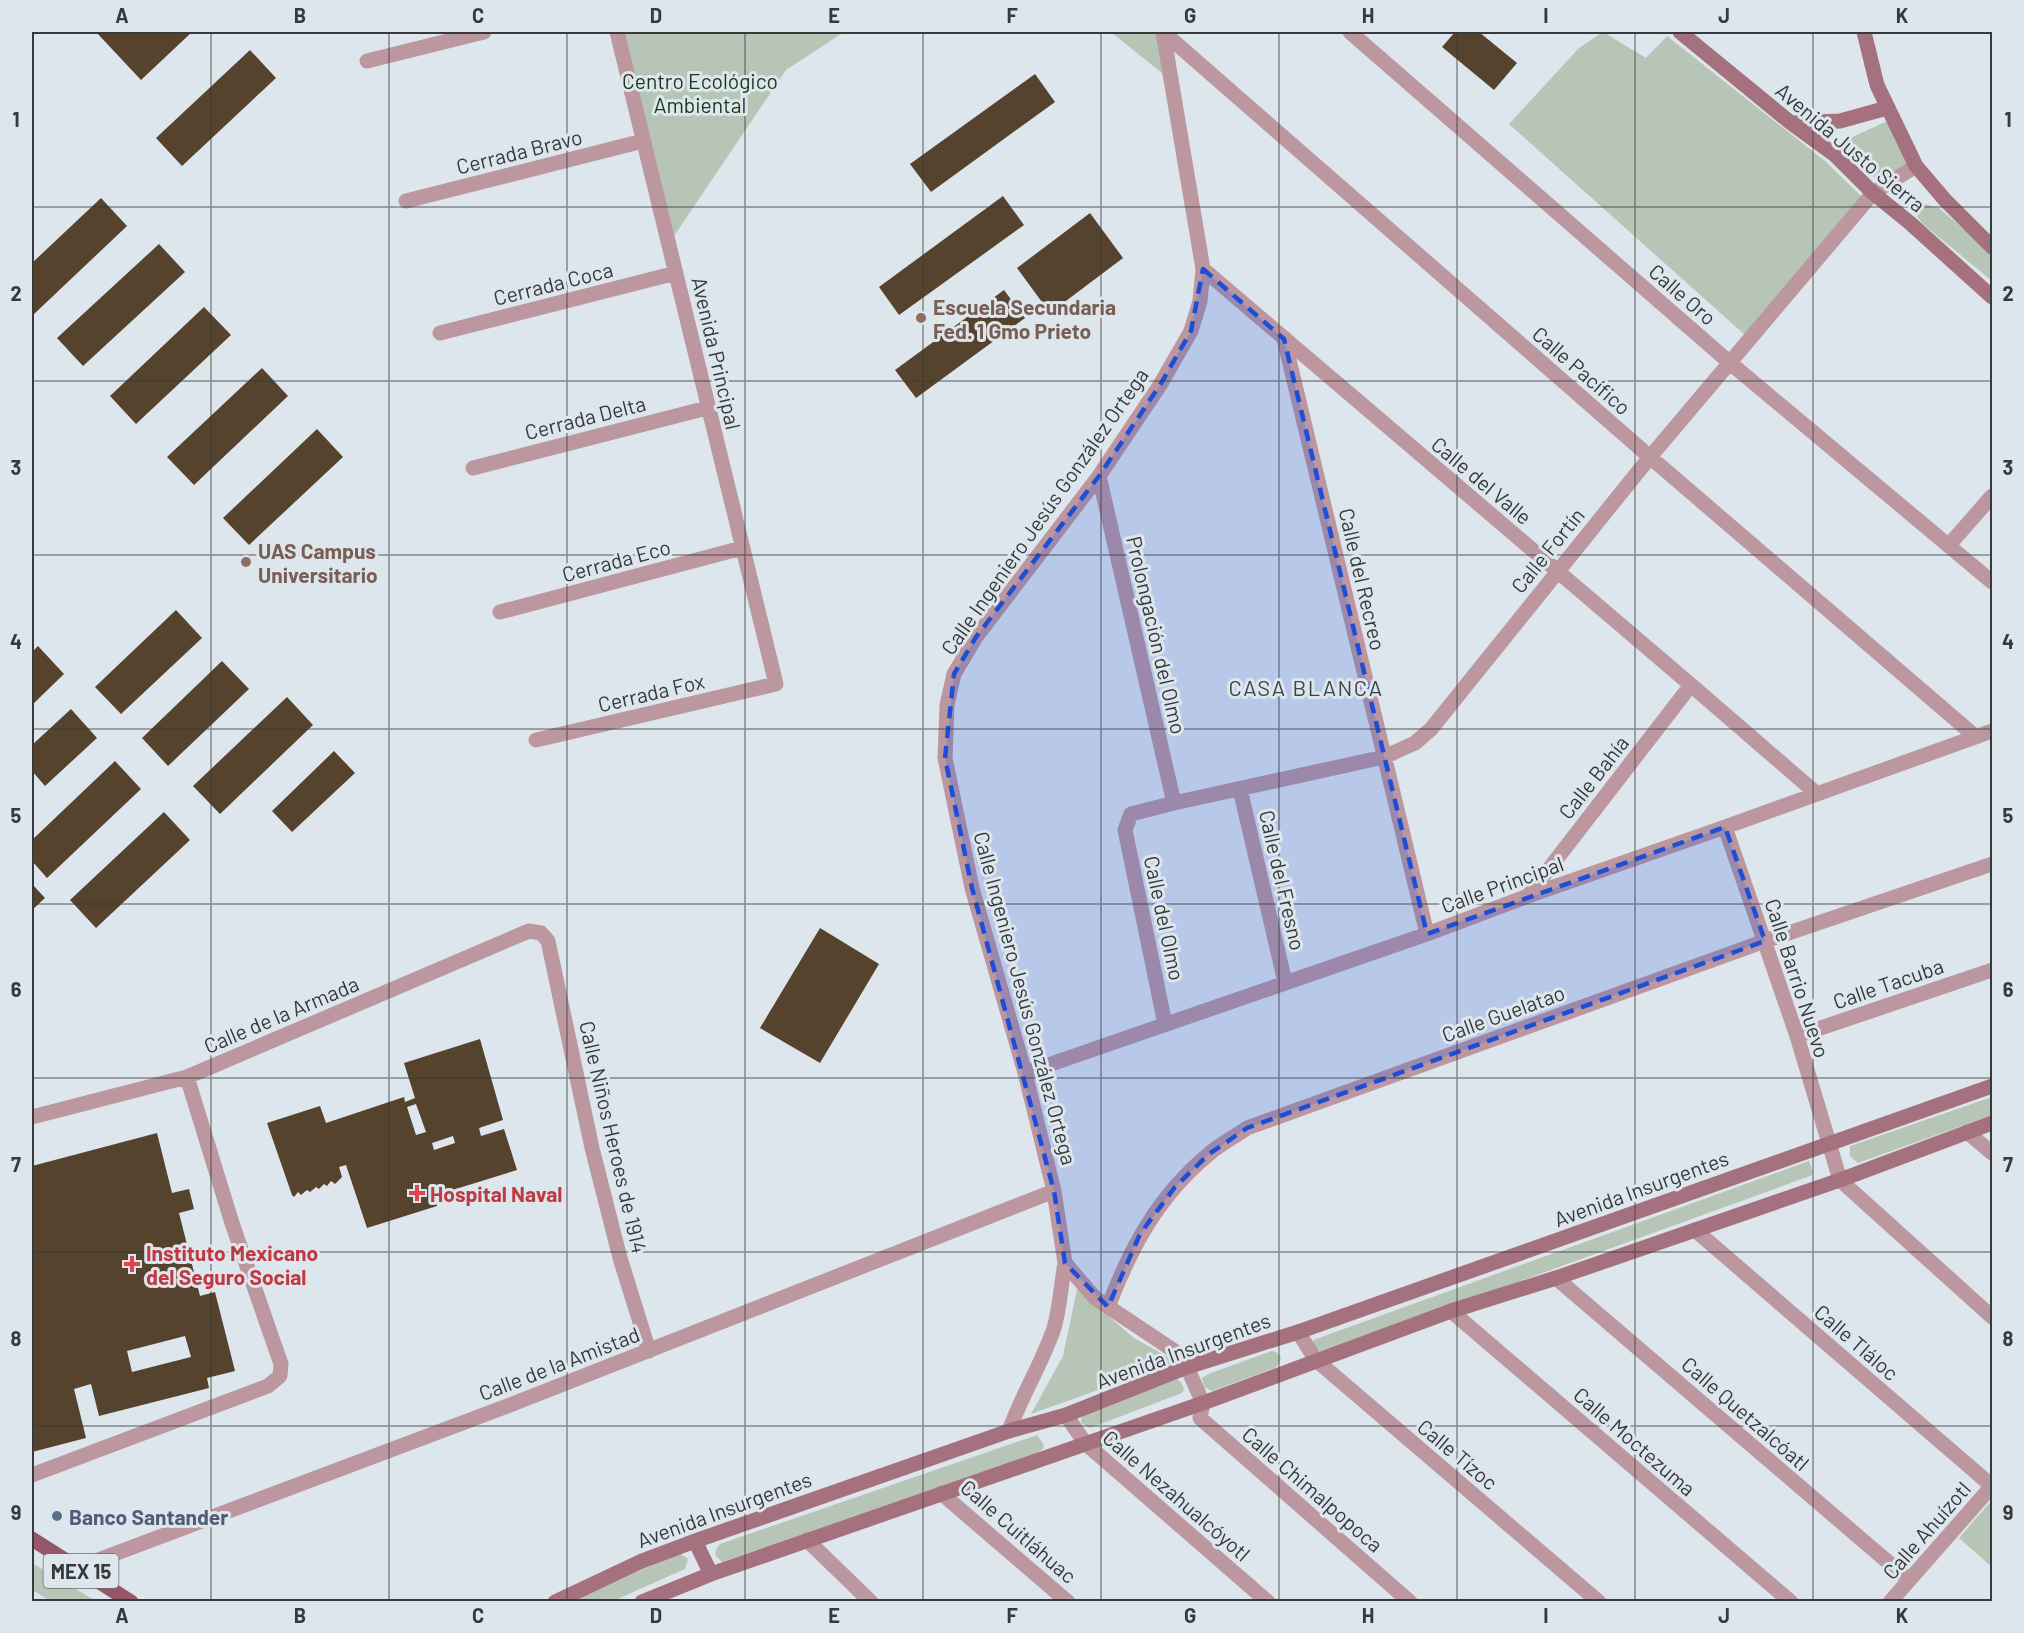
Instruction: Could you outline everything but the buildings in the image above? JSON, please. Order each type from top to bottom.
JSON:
[{"type":"main road","name":"Avenida Justo Sierra","points":[[1680,32],[1791,123],[1835,155],[1873,193],[1992,297]]},
{"type":"main road","points":[[1864,32],[1877,85],[1916,166],[1939,194],[1992,247]]},
{"type":"main road","points":[[1791,123],[1840,121],[1887,108]]},
{"type":"main road","name":"Avenida Insurgentes","points":[[555,1602],[642,1561],[695,1541],[1009,1431],[1066,1415],[1187,1367],[1298,1332],[1992,1086]]},
{"type":"main road","points":[[643,1601],[711,1574],[941,1492],[1203,1403],[1451,1311],[1556,1278],[1840,1180],[1992,1123]]},
{"type":"main road","name":"MEX 15","points":[[32,1539],[131,1602]]},
{"type":"main road","points":[[695,1541],[711,1574]]},
{"type":"street","points":[[367,61],[484,32]]},
{"type":"street","name":"Avenida Principal","points":[[617,32],[776,684]]},
{"type":"street","name":"Calle Ingeniero Jesús González Ortega","points":[[1065,1263],[1054,1191],[1025,1073],[972,888],[945,758],[947,705],[954,674],[976,637],[1099,476],[1160,386],[1191,331],[1200,301],[1203,269],[1163,32]]},
{"type":"street","name":"Calle Pacífico","points":[[1163,32],[1650,457],[1976,737]]},
{"type":"street","name":"Calle Oro","points":[[1350,32],[1729,362],[1992,582]]},
{"type":"street","name":"Cerrada Bravo","points":[[406,201],[643,141]]},
{"type":"street","name":"Calle Fortín","points":[[1128,820],[1131,814],[1174,803],[1384,757],[1415,743],[1431,729],[1650,457],[1873,193],[1916,166]]},
{"type":"street","name":"Calle del Valle","points":[[1203,269],[1816,794]]},
{"type":"street","name":"Cerrada Coca","points":[[440,333],[676,273]]},
{"type":"street","name":"Calle del Recreo","points":[[1284,339],[1427,934]]},
{"type":"street","name":"Cerrada Delta","points":[[473,468],[707,408]]},
{"type":"street","name":"Prolongación del Olmo","points":[[1099,476],[1174,803]]},
{"type":"street","points":[[1949,545],[1992,496]]},
{"type":"street","name":"Cerrada Eco","points":[[500,612],[742,548]]},
{"type":"street","name":"Cerrada Fox","points":[[536,740],[776,684]]},
{"type":"street","name":"Calle Bahía","points":[[1528,896],[1691,685]]},
{"type":"street","name":"Calle Principal","points":[[1025,1073],[1427,934],[1992,731]]},
{"type":"street","name":"Calle del Fresno","points":[[1240,789],[1285,982]]},
{"type":"street","name":"Calle del Olmo","points":[[1128,820],[1125,830],[1165,1024]]},
{"type":"street","name":"Calle Barrio Nuevo","points":[[1725,827],[1797,1036],[1828,1143]]},
{"type":"street","name":"Calle Guelatao","points":[[1108,1307],[1122,1269],[1140,1234],[1175,1187],[1209,1154],[1247,1128],[1765,941],[1992,864]]},
{"type":"street","name":"Calle de la Armada","points":[[32,1118],[187,1077],[529,931],[541,933]]},
{"type":"street","name":"Calle Niños Heroes de 1914","points":[[541,933],[548,941],[620,1258],[649,1351]]},
{"type":"street","name":"Calle Tacuba","points":[[1797,1036],[1992,970]]},
{"type":"street","points":[[32,1475],[268,1386],[280,1376],[281,1364],[232,1223],[187,1077]]},
{"type":"street","points":[[1967,1132],[1992,1153]]},
{"type":"street","points":[[1828,1143],[1840,1180],[1992,1317]]},
{"type":"street","name":"Calle de la Amistad","points":[[77,1568],[510,1405],[1054,1191]]},
{"type":"street","name":"Calle Tláloc","points":[[1695,1230],[1992,1486]]},
{"type":"street","points":[[1065,1263],[1095,1298],[1182,1356],[1203,1403]]},
{"type":"street","points":[[1009,1431],[1017,1409],[1038,1369],[1054,1326],[1065,1263]]},
{"type":"street","name":"Calle Quetzalcóatl","points":[[1556,1278],[1909,1580]]},
{"type":"street","name":"Calle Moctezuma","points":[[1451,1311],[1791,1602]]},
{"type":"street","name":"Calle Tízoc","points":[[1298,1332],[1316,1360],[1599,1602]]},
{"type":"street","name":"Calle Chimalpopoca","points":[[1203,1403],[1200,1418],[1410,1602]]},
{"type":"street","name":"Calle Nezahualcóyotl","points":[[1066,1415],[1085,1443],[1268,1602]]},
{"type":"street","name":"Calle Ahuízotl","points":[[1890,1602],[1992,1486]]},
{"type":"street","name":"Calle Cuitláhuac","points":[[941,1492],[1068,1602]]},
{"type":"street","points":[[807,1540],[872,1602]]},
{"type":"highlighted area","points":[[1203,269],[1284,339],[1427,934],[1725,827],[1765,941],[1247,1128],[1209,1154],[1175,1187],[1140,1234],[1108,1307],[1065,1263],[1054,1191],[972,888],[945,758],[954,674],[976,637],[1099,476],[1160,385],[1191,331]]},
{"type":"green space","name":"Centro Ecológico Ambiental","points":[[624,32],[844,32],[786,70],[674,236]]},
{"type":"green space","points":[[1111,32],[1161,32],[1168,78]]},
{"type":"green space","points":[[1603,32],[1646,58],[1667,36],[1825,161],[1861,196],[1745,335],[1509,124],[1579,48]]},
{"type":"green space","points":[[1885,122],[1901,124],[1915,157],[1887,187],[1837,148],[1846,140]]},
{"type":"green space","points":[[1921,203],[1939,208],[1992,253],[1992,281],[1923,224],[1914,213]]},
{"type":"green space","points":[[1992,1097],[1992,1115],[1858,1163],[1850,1156],[1850,1146]]},
{"type":"green space","points":[[1809,1161],[1813,1173],[1810,1176],[1322,1353],[1312,1344],[1314,1340],[1327,1335]]},
{"type":"green space","points":[[1077,1289],[1134,1338],[1177,1362],[1031,1414],[1063,1356]]},
{"type":"green space","points":[[1272,1351],[1281,1357],[1275,1368],[1212,1391],[1204,1387],[1202,1378],[1208,1374]]},
{"type":"green space","points":[[1177,1379],[1184,1389],[1182,1393],[1090,1428],[1081,1423],[1082,1412]]},
{"type":"green space","points":[[1037,1435],[1044,1445],[1043,1449],[1037,1453],[722,1562],[715,1555],[720,1544]]},
{"type":"green space","points":[[1992,1500],[1992,1567],[1959,1538]]},
{"type":"green space","points":[[679,1553],[688,1559],[685,1569],[613,1601],[571,1602]]},
{"type":"green space","points":[[32,1563],[96,1601],[51,1601],[32,1590]]},
{"type":"place","name":"Escuela Secundaria Fed. 1 Gmo Prieto","points":[[921,318]]},
{"type":"place","name":"UAS Campus Universitario","points":[[246,562]]},
{"type":"place","name":"Hospital Naval","points":[[417,1193]]},
{"type":"place","name":"Instituto Mexicano del Seguro Social","points":[[132,1264]]},
{"type":"place","name":"Banco Santander","points":[[57,1516]]},
{"type":"district","name":"CASA BLANCA","points":[[1306,687]]}]
